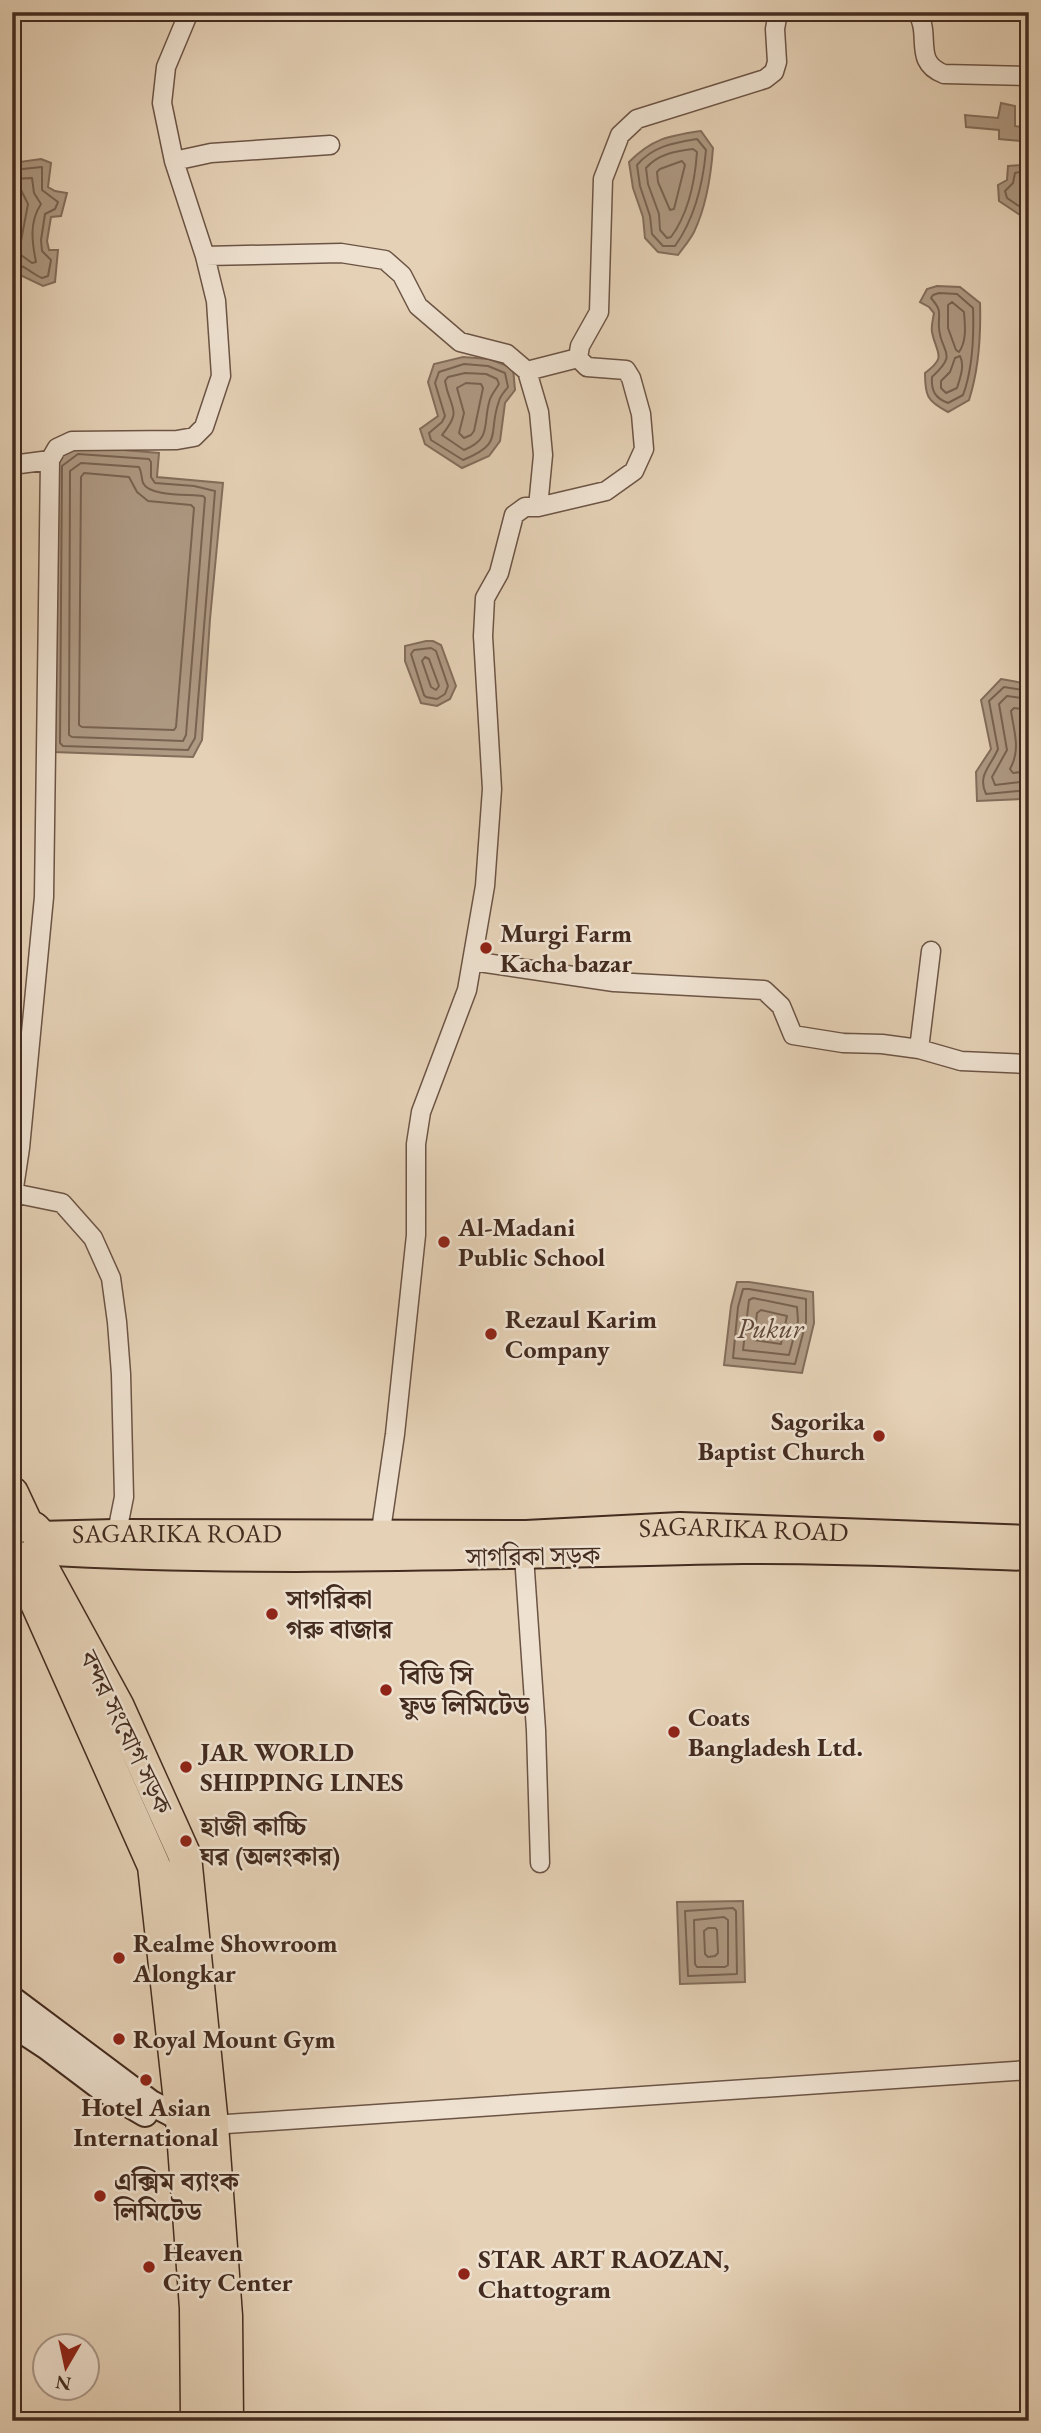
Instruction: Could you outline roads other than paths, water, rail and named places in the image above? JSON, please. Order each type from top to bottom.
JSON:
[{"type":"highway","name":"বন্দর সংযোগ সড়ক","points":[[12,1493],[26,1544],[118,1707],[185,1856],[197,2131],[197,2421]]},
{"type":"highway","name":"বন্দর সংযোগ সড়ক","points":[[197,2131],[226,2316],[227,2421]]},
{"type":"main road","name":"SAGARIKA ROAD","points":[[115,1544],[381,1533],[526,1534],[680,1526],[1029,1539]]},
{"type":"main road","points":[[678,1553],[680,1526]]},
{"type":"main road","name":"সাগরিকা সড়ক","points":[[26,1544],[115,1544],[376,1559],[773,1550],[1029,1557]]},
{"type":"main road","points":[[12,1998],[151,2103],[197,2131]]},
{"type":"main road","points":[[12,2024],[104,2090],[197,2131]]},
{"type":"street","points":[[115,1544],[124,1497],[121,1374],[111,1279],[93,1238],[62,1203],[13,1197],[44,897],[50,460],[57,448],[72,441],[177,440],[194,437],[204,427],[221,376],[216,301],[205,256],[174,161],[162,103],[166,66],[189,12]]},
{"type":"street","points":[[578,358],[580,346],[599,312],[603,179],[620,135],[637,120],[765,79],[774,72],[777,62],[775,29],[778,12]]},
{"type":"street","points":[[917,12],[921,18],[926,59],[933,69],[944,74],[1029,76]]},
{"type":"street","points":[[174,161],[211,153],[330,145]]},
{"type":"street","points":[[205,256],[341,253],[385,260],[402,275],[418,306],[460,342],[507,354],[527,371],[539,412],[543,456],[538,507]]},
{"type":"street","points":[[527,371],[578,358]]},
{"type":"street","points":[[376,1559],[404,1357],[416,1235],[416,1144],[419,1122],[467,990],[485,886],[492,789],[483,636],[485,598],[499,573],[514,515],[525,507],[538,507],[606,491],[635,471],[644,449],[641,414],[631,378],[626,370],[587,367],[578,358]]},
{"type":"street","points":[[12,465],[50,460]]},
{"type":"street","points":[[919,1049],[931,951]]},
{"type":"street","points":[[472,961],[614,982],[764,990],[781,1006],[793,1035],[844,1043],[919,1049],[961,1061],[1029,1064]]},
{"type":"street","points":[[524,1556],[536,1730],[540,1863]]},
{"type":"street","points":[[197,2131],[1029,2070]]},
{"type":"water","points":[[1001,103],[1015,106],[1015,126],[1029,128],[1029,221],[999,201],[998,185],[1007,180],[1008,166],[1021,165],[1021,141],[999,139],[999,130],[966,127],[965,115],[998,118]]},
{"type":"water","points":[[701,131],[713,148],[702,212],[692,235],[678,255],[658,252],[645,238],[643,217],[633,188],[629,162],[662,139]]},
{"type":"water","points":[[41,159],[51,163],[48,187],[67,193],[61,216],[51,217],[47,241],[49,250],[58,250],[55,282],[43,286],[12,269],[12,163]]},
{"type":"water","points":[[937,286],[960,287],[980,303],[979,352],[969,400],[948,412],[931,401],[926,387],[925,373],[936,363],[939,354],[932,332],[934,313],[920,302],[927,289]]},
{"type":"water","points":[[463,357],[489,359],[513,368],[515,390],[505,403],[500,441],[489,456],[462,468],[425,444],[420,429],[438,416],[428,382],[434,364]]},
{"type":"water","points":[[75,446],[159,453],[157,477],[223,483],[202,740],[193,757],[53,752],[55,461]]},
{"type":"water","points":[[426,641],[441,645],[456,686],[450,699],[437,706],[421,703],[405,661],[405,646]]},
{"type":"water","points":[[1001,679],[1029,684],[1029,796],[1022,799],[977,801],[976,772],[991,749],[981,700]]},
{"type":"water","name":"Pukur","points":[[737,1282],[813,1292],[814,1323],[802,1373],[724,1365],[731,1306]]},
{"type":"water","points":[[743,1901],[745,1982],[680,1984],[677,1902]]},
{"type":"place","name":"Murgi Farm Kacha bazar","points":[[486,948]]},
{"type":"place","name":"Al-Madani Public School","points":[[444,1242]]},
{"type":"place","name":"Rezaul Karim Company","points":[[491,1334]]},
{"type":"place","name":"Sagorika Baptist Church","points":[[879,1436]]},
{"type":"place","name":"সাগরিকা গরু বাজার","points":[[272,1614]]},
{"type":"place","name":"বিডি সি ফুড লিমিটেড","points":[[386,1690]]},
{"type":"place","name":"Coats Bangladesh Ltd.","points":[[674,1732]]},
{"type":"place","name":"JAR WORLD SHIPPING LINES","points":[[186,1767]]},
{"type":"place","name":"হাজী কাচ্চি ঘর (অলংকার)","points":[[186,1841]]},
{"type":"place","name":"Realme Showroom Alongkar","points":[[119,1958]]},
{"type":"place","name":"Royal Mount Gym","points":[[119,2039]]},
{"type":"place","name":"Hotel Asian International","points":[[146,2080]]},
{"type":"place","name":"এক্সিম ব্যাংক লিমিটেড","points":[[100,2196]]},
{"type":"place","name":"Heaven City Center","points":[[149,2267]]},
{"type":"place","name":"STAR ART RAOZAN, Chattogram","points":[[464,2274]]}]
